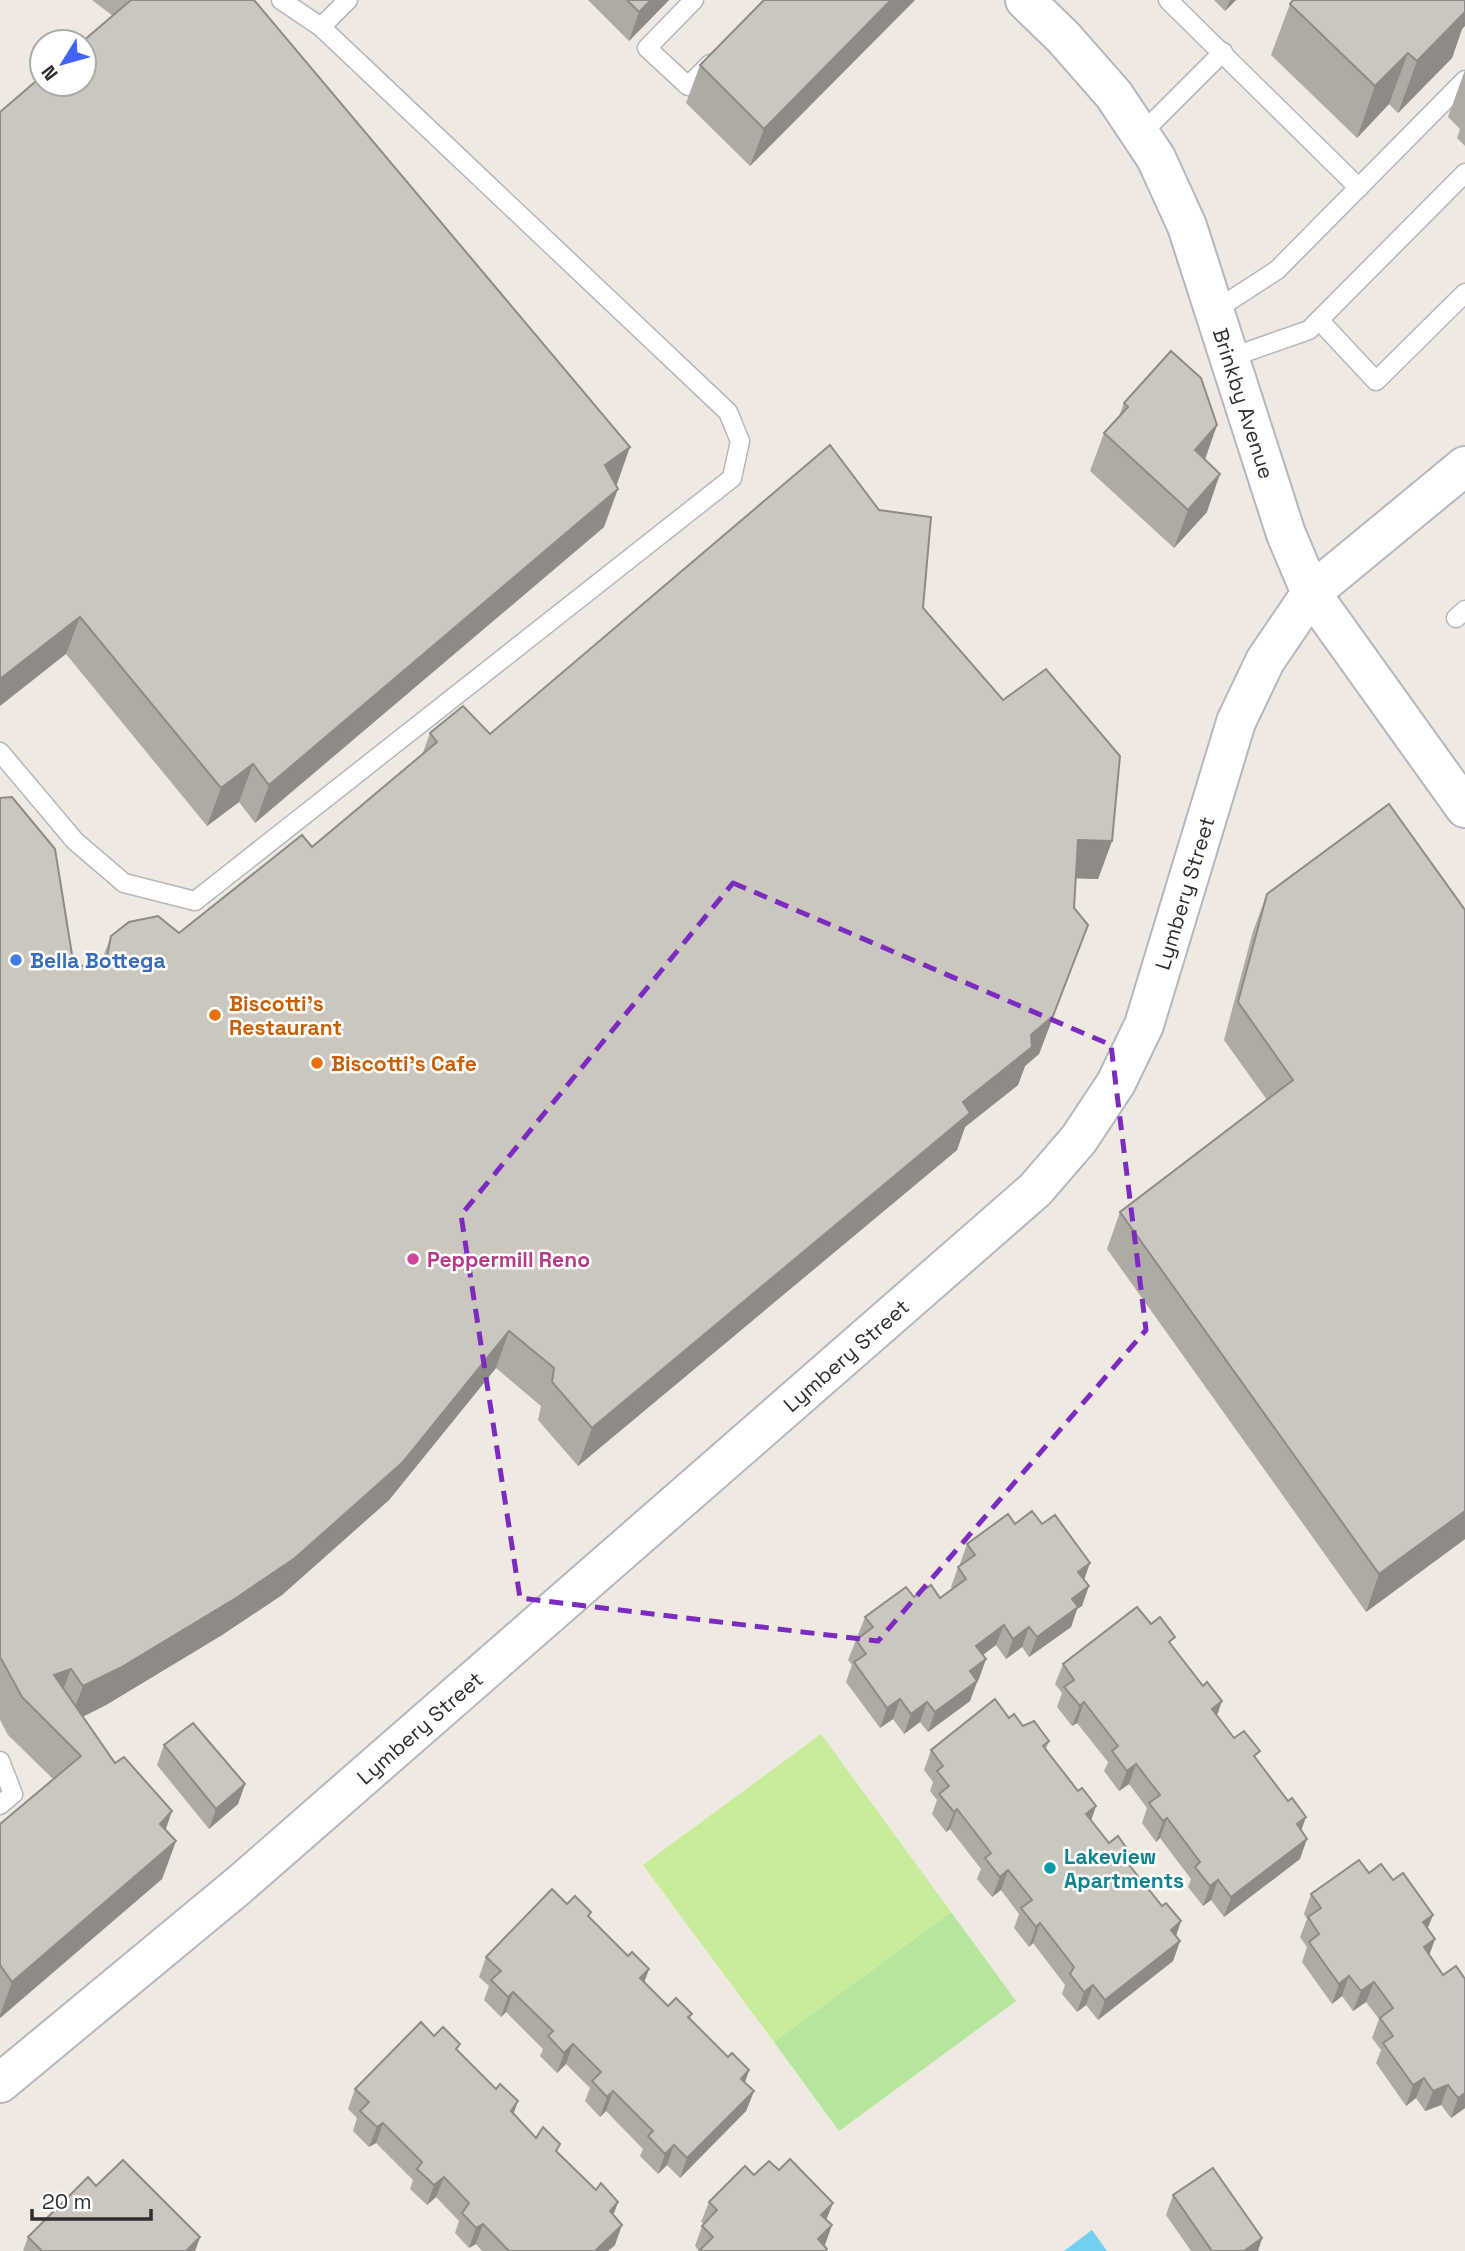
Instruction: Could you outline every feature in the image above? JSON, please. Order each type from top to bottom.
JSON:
[{"type":"street","name":"Brinkby Avenue","points":[[1025,0],[1064,38],[1114,95],[1156,158],[1187,226],[1286,534],[1311,593],[1465,808]]},
{"type":"street","name":"Lymbery Street","points":[[0,2083],[238,1886],[1035,1190],[1079,1139],[1116,1083],[1144,1025],[1236,722],[1265,661],[1311,593],[1465,466]]},
{"type":"lane","points":[[0,752],[75,841],[124,883],[195,901],[732,478],[740,442],[728,412],[321,27],[281,0]]},
{"type":"lane","points":[[321,27],[348,0]]},
{"type":"lane","points":[[694,0],[647,48],[688,86],[726,48]]},
{"type":"lane","points":[[1168,0],[1359,188]]},
{"type":"lane","points":[[1140,135],[1223,52]]},
{"type":"lane","points":[[1214,311],[1277,270],[1465,80]]},
{"type":"lane","points":[[1229,358],[1309,330],[1465,173]]},
{"type":"lane","points":[[1319,320],[1376,381],[1465,293]]},
{"type":"lane","points":[[0,1761],[13,1794],[0,1805]]},
{"type":"highlighted area","points":[[733,883],[1111,1045],[1146,1330],[878,1641],[520,1598],[461,1215]]},
{"type":"green space","points":[[821,1734],[951,1912],[774,2042],[643,1865]]},
{"type":"green space","points":[[951,1912],[1016,2001],[839,2131],[774,2042]]},
{"type":"water","points":[[1092,2230],[1107,2251],[1064,2251]]},
{"type":"building","points":[[131,0],[254,0],[630,447],[605,465],[618,489],[269,785],[253,764],[221,788],[80,617],[0,679],[0,112],[28,88],[28,98],[98,98],[98,28]]},
{"type":"building","points":[[627,0],[651,0],[639,12]]},
{"type":"building","points":[[764,0],[891,0],[764,129],[700,65]]},
{"type":"building","points":[[1293,0],[1464,0],[1465,12],[1417,61],[1408,53],[1375,86],[1290,4]]},
{"type":"building","points":[[1171,351],[1201,378],[1217,425],[1195,450],[1220,474],[1188,510],[1104,433],[1128,407],[1124,403]]},
{"type":"building","name":"Peppermill Reno","points":[[830,445],[879,510],[931,517],[923,608],[1003,700],[1046,669],[1120,756],[1112,841],[1078,840],[1074,908],[1088,925],[1053,1016],[1031,1035],[1032,1047],[963,1102],[970,1113],[592,1428],[552,1382],[554,1368],[509,1331],[403,1462],[295,1558],[236,1598],[120,1668],[83,1686],[71,1669],[54,1675],[115,1763],[124,1757],[172,1811],[160,1824],[176,1841],[12,1982],[0,1965],[0,1824],[81,1756],[22,1697],[0,1657],[0,798],[12,797],[55,849],[74,967],[106,962],[111,936],[129,922],[158,916],[179,933],[302,835],[312,847],[437,742],[430,733],[463,706],[490,734]]},
{"type":"building","points":[[1389,804],[1465,910],[1465,1511],[1379,1574],[1120,1212],[1293,1080],[1238,1002],[1267,894]]},
{"type":"building","points":[[1032,1511],[1042,1524],[1055,1515],[1090,1563],[1078,1572],[1089,1586],[1072,1599],[1078,1607],[1037,1637],[1029,1627],[1013,1639],[1004,1625],[976,1646],[986,1659],[970,1671],[977,1681],[935,1712],[927,1702],[911,1714],[900,1699],[887,1708],[854,1662],[866,1654],[856,1640],[873,1627],[865,1617],[906,1587],[914,1597],[931,1585],[940,1598],[966,1579],[958,1567],[975,1555],[967,1544],[1008,1514],[1015,1524]]},
{"type":"building","name":"Lakeview Apartments","points":[[1137,1607],[1151,1624],[1160,1617],[1175,1637],[1169,1642],[1203,1686],[1207,1682],[1222,1701],[1212,1709],[1234,1738],[1244,1731],[1260,1751],[1254,1756],[1288,1801],[1292,1798],[1306,1817],[1297,1824],[1307,1839],[1231,1897],[1218,1880],[1210,1886],[1195,1867],[1200,1862],[1167,1818],[1163,1821],[1149,1803],[1160,1795],[1136,1764],[1127,1771],[1112,1751],[1118,1746],[1084,1702],[1080,1706],[1064,1687],[1074,1680],[1063,1664]]},
{"type":"building","name":"Lakeview Apartments","points":[[995,1699],[1009,1718],[1014,1714],[1023,1726],[1034,1721],[1049,1741],[1043,1746],[1078,1791],[1082,1788],[1096,1806],[1086,1814],[1109,1843],[1118,1836],[1132,1856],[1126,1861],[1162,1906],[1166,1903],[1181,1921],[1171,1930],[1180,1941],[1105,2000],[1093,1985],[1084,1992],[1070,1974],[1074,1967],[1040,1923],[1036,1927],[1021,1908],[1032,1900],[1008,1870],[1000,1877],[985,1858],[991,1853],[957,1809],[954,1812],[939,1794],[949,1786],[937,1771],[943,1766],[931,1750]]},
{"type":"building","points":[[193,1723],[245,1784],[216,1809],[164,1745]]},
{"type":"building","points":[[1359,1860],[1369,1873],[1381,1864],[1393,1880],[1403,1873],[1433,1915],[1423,1922],[1435,1939],[1424,1947],[1443,1975],[1456,1966],[1465,1979],[1465,2093],[1458,2098],[1448,2085],[1433,2091],[1424,2078],[1413,2085],[1383,2043],[1393,2036],[1380,2018],[1393,2008],[1374,1982],[1361,1991],[1349,1976],[1339,1984],[1309,1942],[1319,1934],[1308,1917],[1321,1908],[1311,1894]]},
{"type":"building","points":[[552,1889],[567,1904],[575,1896],[591,1912],[588,1916],[628,1956],[632,1952],[649,1969],[640,1978],[668,2006],[676,1998],[692,2014],[688,2017],[728,2057],[732,2053],[749,2070],[741,2079],[754,2091],[687,2158],[674,2145],[665,2154],[648,2136],[653,2131],[613,2091],[607,2097],[592,2081],[601,2072],[573,2044],[564,2053],[548,2036],[553,2031],[513,1992],[508,1997],[491,1980],[501,1971],[486,1957]]},
{"type":"building","points":[[421,2022],[434,2036],[443,2027],[460,2044],[456,2049],[496,2089],[500,2084],[518,2101],[511,2111],[536,2138],[543,2127],[560,2144],[556,2151],[596,2190],[601,2183],[618,2202],[610,2211],[622,2225],[595,2251],[509,2251],[483,2224],[476,2228],[462,2213],[469,2203],[444,2177],[434,2185],[417,2169],[422,2162],[383,2123],[377,2127],[360,2111],[369,2102],[355,2089]]},
{"type":"building","points":[[790,2159],[833,2203],[821,2215],[832,2225],[818,2239],[827,2249],[699,2251],[713,2237],[702,2226],[717,2210],[709,2202],[745,2166],[754,2175],[769,2161],[779,2170]]},
{"type":"building","points":[[123,2160],[200,2237],[186,2251],[42,2251],[28,2237],[88,2177],[96,2186]]},
{"type":"building","points":[[1213,2168],[1262,2238],[1244,2251],[1212,2251],[1173,2195]]},
{"type":"place","name":"Bella Bottega","points":[[16,960]]},
{"type":"place","name":"Biscotti's Restaurant","points":[[215,1015]]},
{"type":"place","name":"Biscotti's Cafe","points":[[317,1063]]},
{"type":"place","name":"Peppermill Reno","points":[[413,1259]]},
{"type":"place","name":"Lakeview Apartments","points":[[1050,1868]]}]
